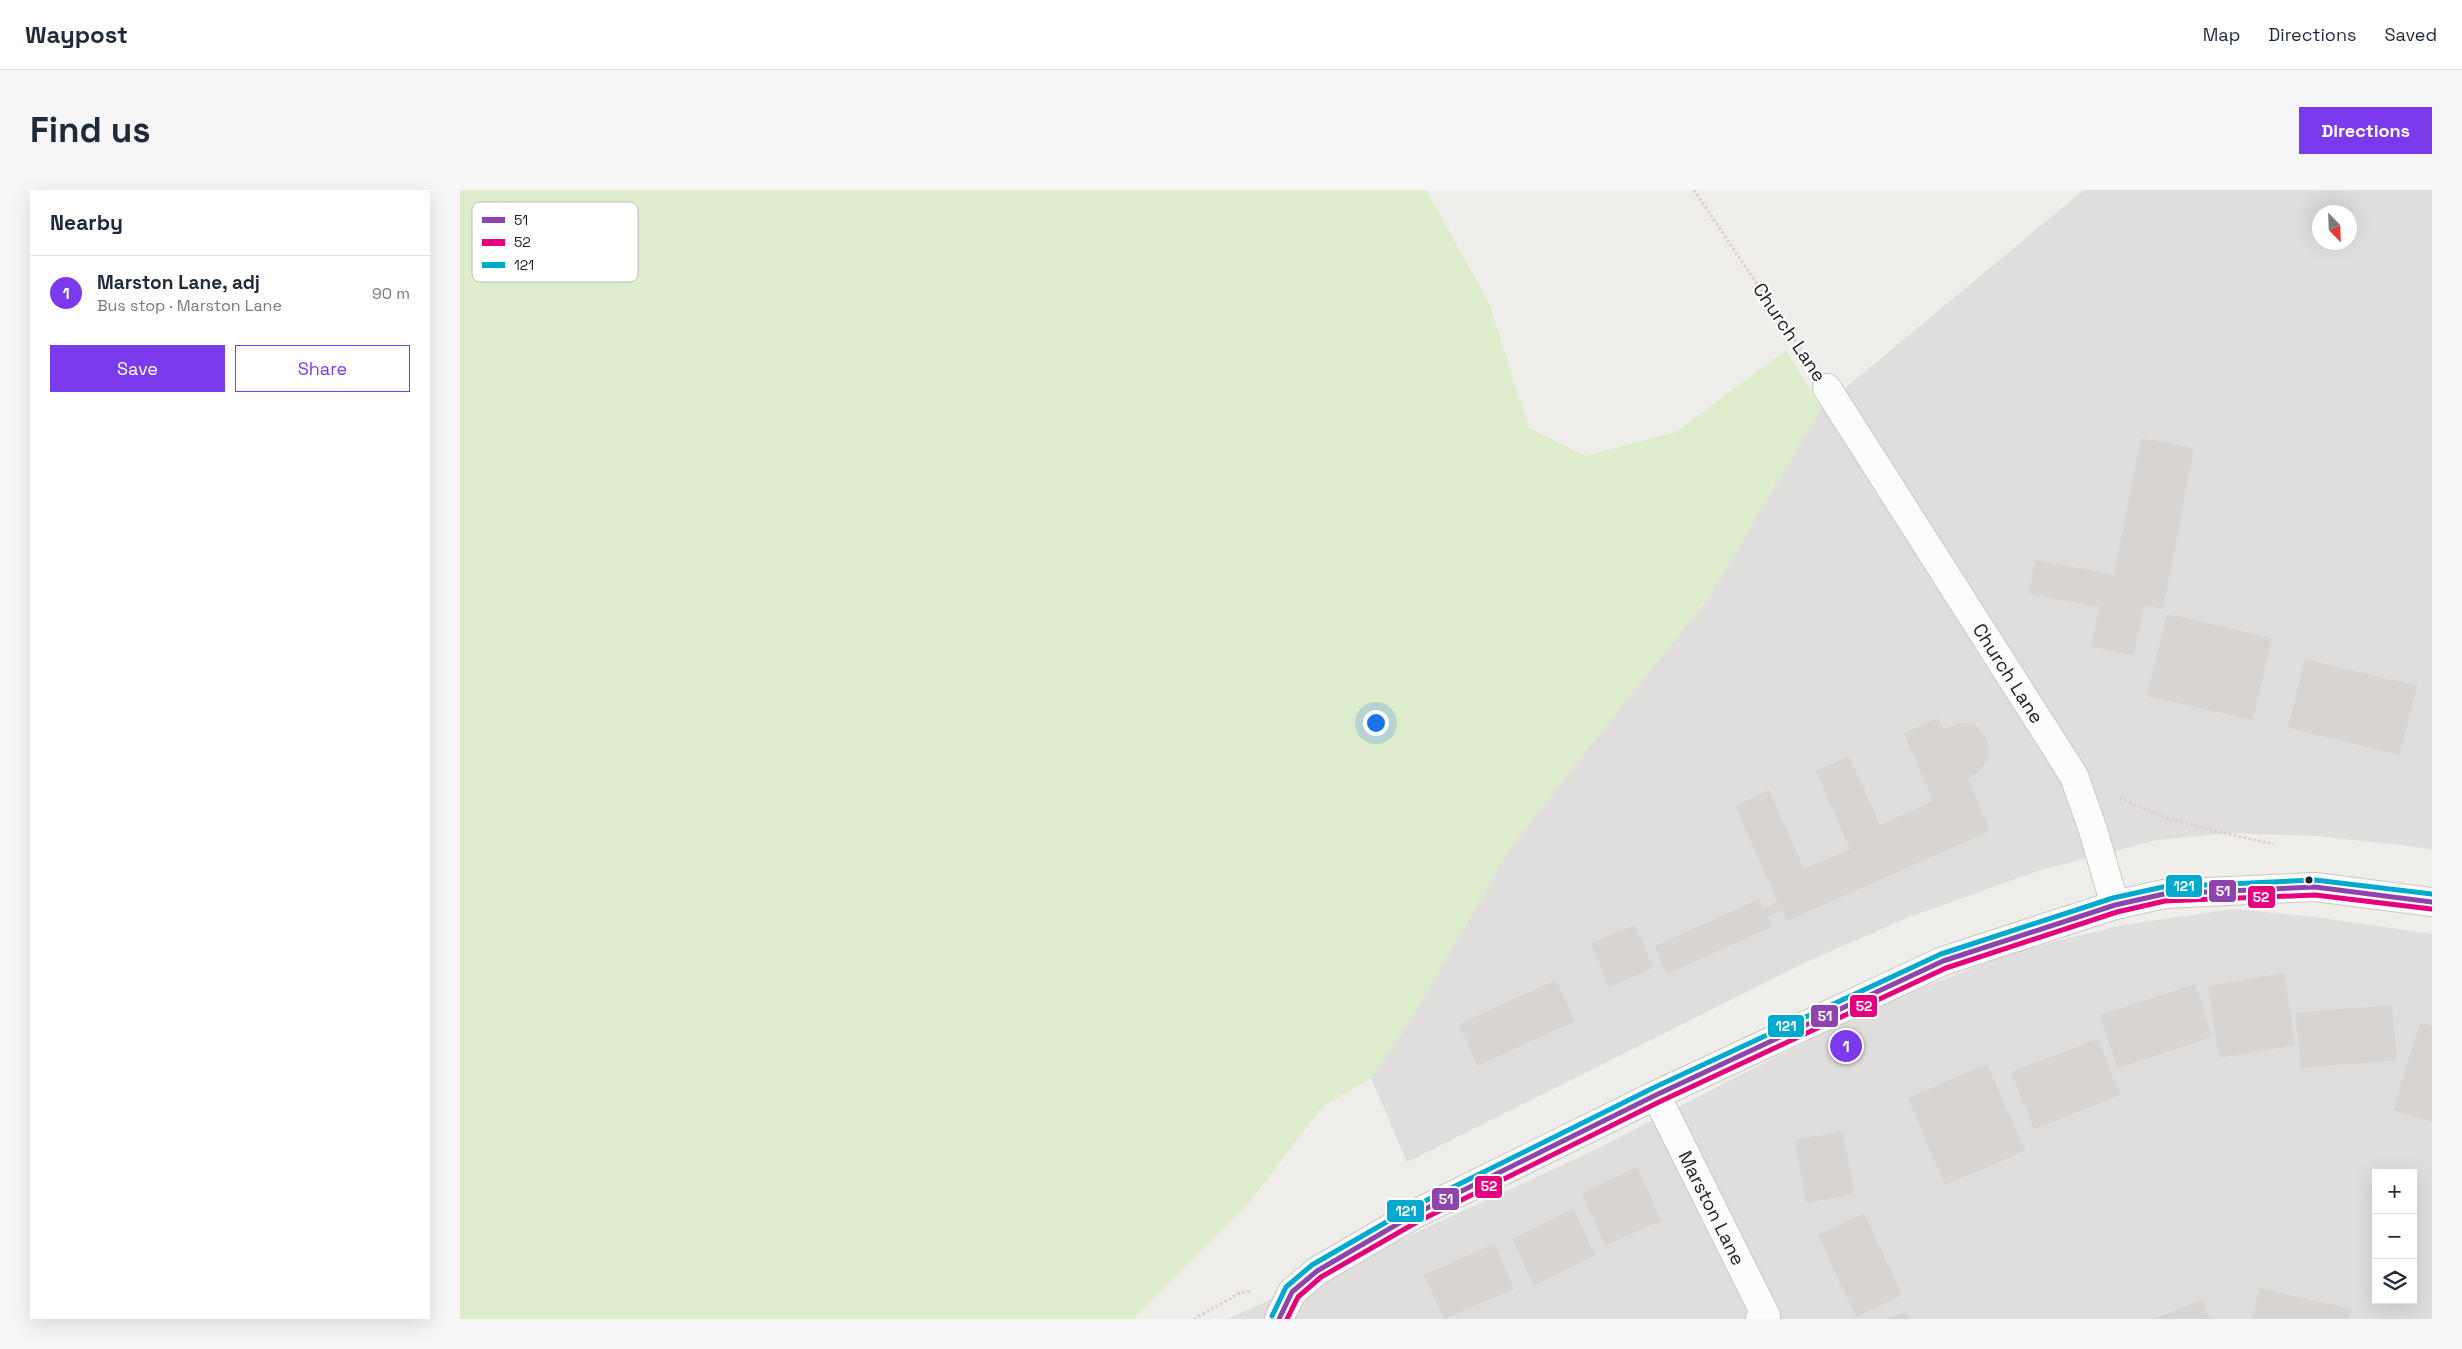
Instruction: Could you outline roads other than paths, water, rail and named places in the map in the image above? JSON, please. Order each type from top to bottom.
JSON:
[{"type":"street","name":"Church Lane","points":[[1827,388],[2074,776],[2093,830],[2115,905]]},
{"type":"street","points":[[1279,1319],[1292,1292],[1318,1271],[1413,1215],[1656,1094],[1943,960],[2115,905],[2164,894],[2315,886],[2432,902]]},
{"type":"street","name":"Marston Lane","points":[[1656,1094],[1766,1316],[1760,1319]]},
{"type":"place","name":"Marston Lane, adj","points":[[1846,1046]]}]
